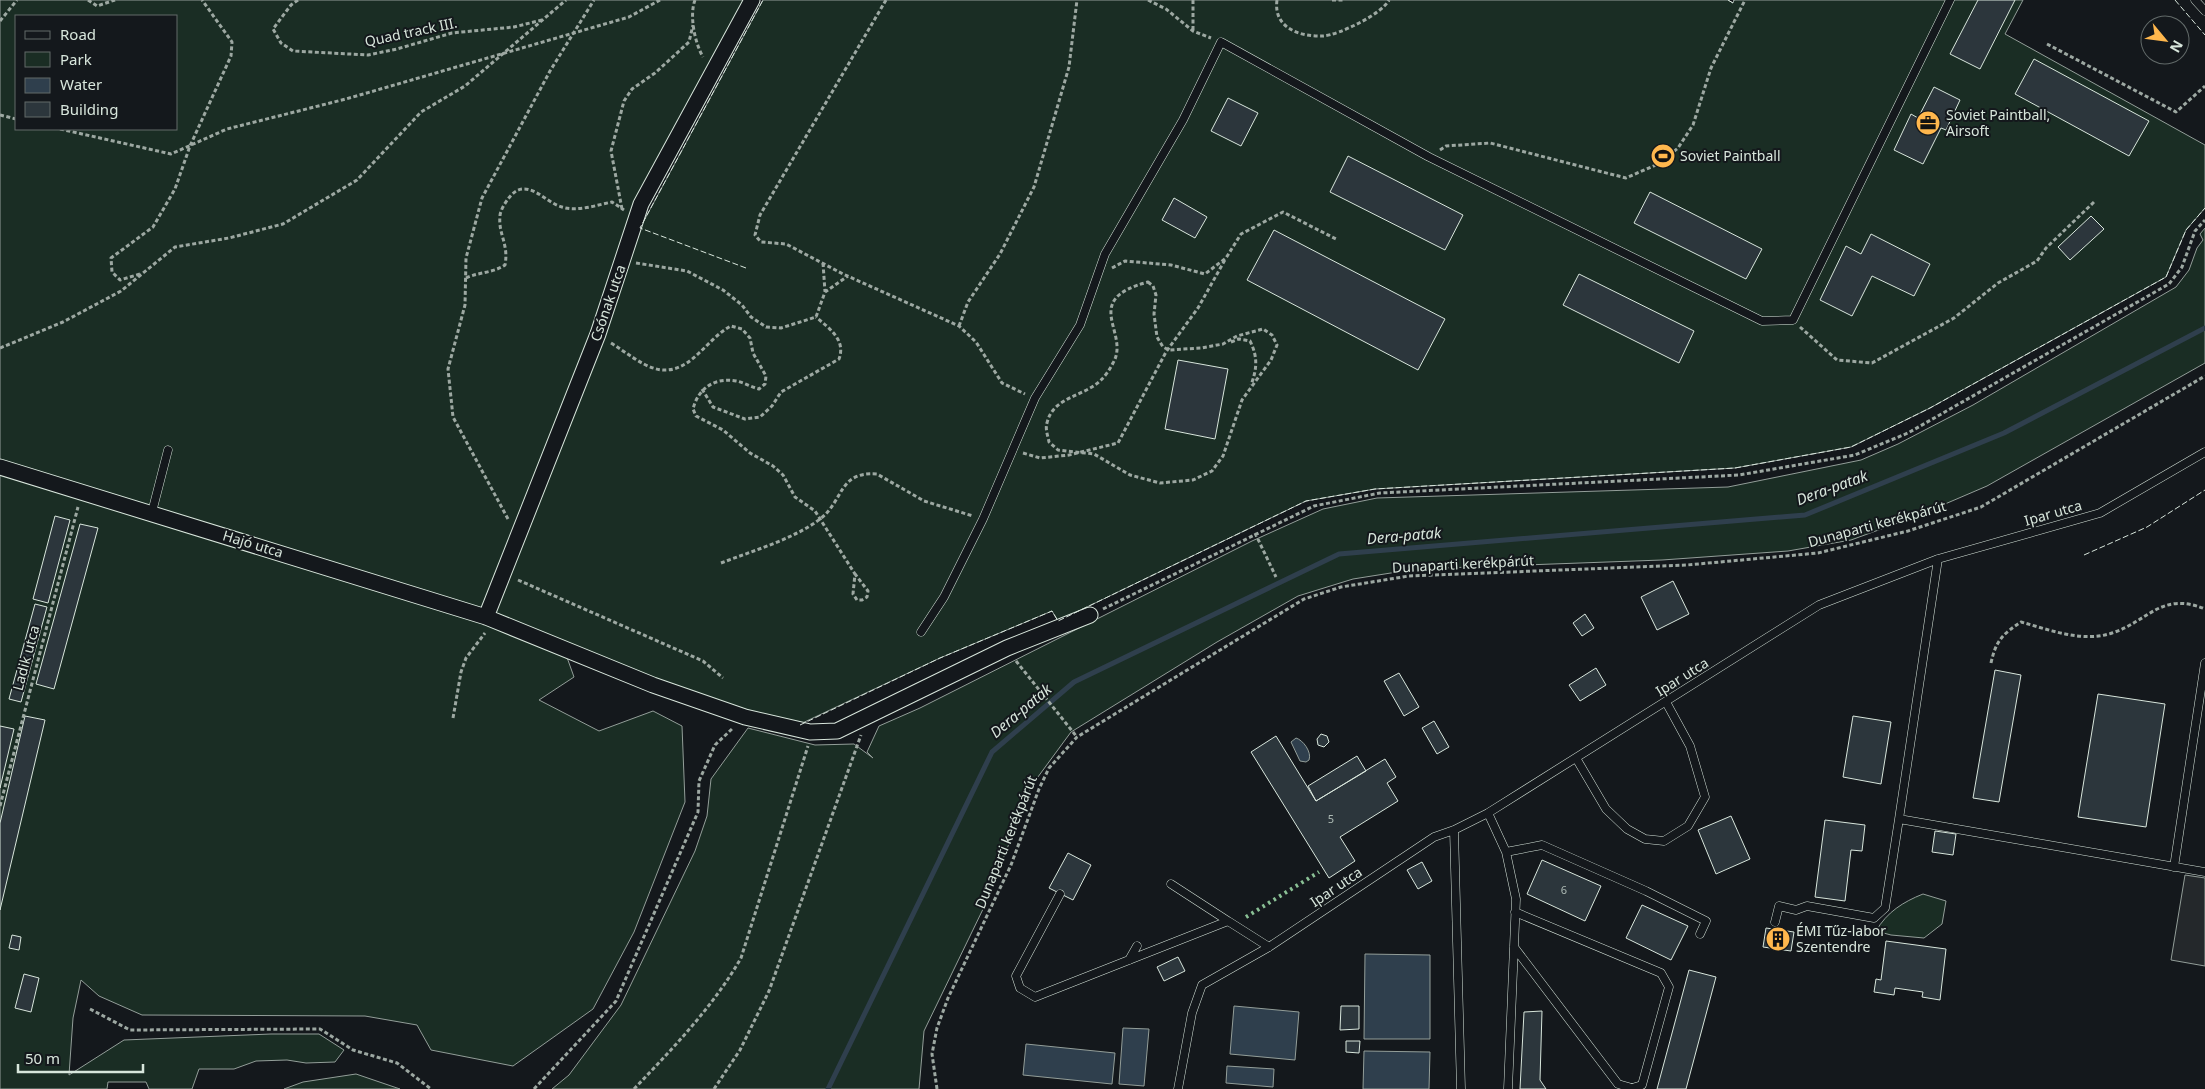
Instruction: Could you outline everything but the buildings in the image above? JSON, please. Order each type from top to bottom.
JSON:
[{"type":"street","name":"Csónak utca","points":[[495,620],[504,573],[598,334],[635,217],[752,0]]},
{"type":"street","name":"Hajó utca","points":[[0,466],[495,620],[653,685],[746,716],[810,732],[837,731],[1007,648],[1090,615]]},
{"type":"lane","points":[[921,632],[944,597],[983,519],[1035,398],[1080,324],[1105,254],[1183,120],[1221,42],[1429,157],[1762,321],[1793,320],[1950,0]]},
{"type":"lane","points":[[2195,0],[2205,12]]},
{"type":"lane","points":[[152,512],[168,450]]},
{"type":"lane","name":"Ipar utca","points":[[1178,1089],[1192,1013],[1202,985],[1269,947],[1434,837],[1454,830],[1488,813],[1819,606],[1938,558],[2100,513],[2205,452]]},
{"type":"lane","points":[[1775,922],[1779,906],[1796,910],[1807,906],[1874,918],[1885,908],[1938,558]]},
{"type":"lane","points":[[2174,867],[2205,663]]},
{"type":"lane","points":[[1576,758],[1606,809],[1627,828],[1645,839],[1664,841],[1688,826],[1705,796],[1690,746],[1666,702]]},
{"type":"lane","points":[[1488,813],[1506,852],[1516,899],[1508,1089]]},
{"type":"lane","points":[[1899,819],[2205,872]]},
{"type":"lane","points":[[1454,830],[1461,1089]]},
{"type":"lane","points":[[1506,852],[1542,845],[1646,891],[1706,921],[1700,934]]},
{"type":"lane","points":[[1171,884],[1269,947]]},
{"type":"lane","points":[[1060,894],[1016,976],[1020,988],[1035,997],[1228,921]]},
{"type":"lane","points":[[1514,947],[1618,1084],[1632,1088],[1642,1085],[1669,987],[1661,973],[1515,912]]},
{"type":"lane","points":[[1130,960],[1137,946]]},
{"type":"path","points":[[0,21],[17,0]]},
{"type":"path","points":[[88,0],[97,6],[115,0]]},
{"type":"path","points":[[143,273],[120,280],[112,272],[111,258],[152,227],[175,189],[190,146],[230,56],[232,42],[202,0]]},
{"type":"path","name":"Quad track III.","points":[[298,0],[291,5],[273,30],[281,43],[294,51],[368,55],[397,49],[452,33],[514,28],[542,20]]},
{"type":"path","points":[[0,348],[63,322],[121,291],[175,247],[229,238],[283,224],[357,180],[421,112],[465,86],[566,0]]},
{"type":"path","points":[[518,537],[453,417],[448,369],[465,305],[466,258],[482,198],[550,71],[594,0]]},
{"type":"path","points":[[64,130],[171,154],[227,129],[346,99],[629,17],[660,0]]},
{"type":"path","points":[[695,0],[693,5],[693,25],[701,54]]},
{"type":"path","points":[[886,0],[760,215],[755,235],[761,242],[786,244],[848,276],[959,326],[976,342],[1002,383],[1035,398]]},
{"type":"path","points":[[959,326],[968,302],[1000,254],[1034,188],[1069,67],[1077,0]]},
{"type":"path","points":[[1148,0],[1166,9],[1194,31],[1221,42]]},
{"type":"path","points":[[1193,0],[1194,31]]},
{"type":"path","points":[[1277,0],[1276,11],[1286,28],[1296,32],[1325,36],[1372,16],[1385,8],[1389,0]]},
{"type":"path","points":[[1332,0],[1344,0]]},
{"type":"path","points":[[1429,157],[1446,146],[1490,143],[1626,178],[1658,164],[1678,148],[1693,125],[1712,68],[1745,0]]},
{"type":"path","points":[[622,209],[611,150],[624,101],[632,89],[656,73],[688,42],[693,25]]},
{"type":"path","points":[[2047,44],[2176,112],[2205,86]]},
{"type":"path","points":[[0,115],[15,119]]},
{"type":"path","points":[[466,278],[480,272],[496,271],[506,265],[508,253],[501,229],[500,215],[509,197],[518,191],[530,189],[561,207],[577,208],[612,202],[635,217]]},
{"type":"path","points":[[1793,320],[1837,360],[1872,362],[1909,345],[1954,318],[1998,283],[2037,261],[2046,248],[2094,202]]},
{"type":"path","points":[[1013,450],[1040,458],[1069,455],[1118,443],[1166,352],[1198,308],[1241,234],[1283,212],[1336,239]]},
{"type":"path","points":[[1090,615],[1255,533],[1314,506],[1380,493],[1739,475],[1855,455],[1908,433],[2169,284],[2182,267],[2195,231],[2205,220]]},
{"type":"path","points":[[1098,276],[1125,261],[1171,266],[1205,274],[1226,258]]},
{"type":"path","points":[[623,259],[644,266],[674,267],[687,271],[723,290],[742,304],[750,317],[766,327],[781,328],[816,317]]},
{"type":"path","points":[[816,317],[825,292],[823,263]]},
{"type":"path","points":[[825,292],[848,276]]},
{"type":"path","points":[[1223,344],[1237,336],[1263,330],[1272,335],[1277,345],[1271,360],[1242,400],[1223,456],[1212,471],[1193,480],[1160,483],[1130,475],[1094,454],[1058,450],[1049,442],[1046,425],[1051,410],[1102,380],[1115,362],[1117,351],[1111,308],[1118,296],[1131,287],[1148,282],[1154,286],[1156,295],[1154,314],[1157,336],[1163,347],[1169,350],[1201,348],[1223,344],[1239,339],[1250,341],[1255,351],[1257,362],[1250,388]]},
{"type":"path","points":[[702,389],[713,407],[745,418],[760,417],[772,406],[781,392],[839,359],[842,350],[840,341],[816,317]]},
{"type":"path","points":[[598,334],[648,368],[658,370],[680,367],[696,357],[724,330],[731,326],[742,330],[750,338],[753,353],[766,376],[764,384],[759,389],[736,381],[715,381],[702,389],[692,409],[696,416],[723,430],[750,453],[774,466],[782,475],[795,497],[815,511],[868,591],[867,597],[862,600],[857,600],[853,594],[855,574]]},
{"type":"path","name":"Dunaparti kerékpárút","points":[[937,1089],[932,1054],[937,1028],[948,998],[1011,865],[1039,789],[1049,768],[1077,737],[1304,599],[1332,590],[1409,576],[1687,565],[1818,553],[1908,531],[1981,507],[2205,376]]},
{"type":"path","points":[[721,563],[778,542],[821,519],[831,508],[845,484],[856,476],[868,473],[877,474],[924,501],[983,519]]},
{"type":"path","name":"Ladik utca","points":[[0,806],[75,516]]},
{"type":"path","points":[[1255,533],[1276,577]]},
{"type":"path","points":[[504,573],[703,661],[723,678]]},
{"type":"path","points":[[1991,663],[1993,651],[2002,636],[2022,622],[2084,638],[2112,633],[2164,605],[2190,603],[2205,609]]},
{"type":"path","points":[[453,718],[464,665],[495,620]]},
{"type":"path","points":[[1022,669],[1077,737]]},
{"type":"path","points":[[534,1089],[616,1001],[698,812],[699,781],[715,745],[746,716]]},
{"type":"path","points":[[714,1089],[740,1050],[769,991],[852,766],[866,718]]},
{"type":"path","points":[[634,1089],[677,1044],[728,982],[741,958],[808,748],[810,732]]},
{"type":"path","points":[[90,1009],[130,1030],[320,1029],[352,1050],[397,1063],[431,1089]]},
{"type":"green space","points":[[0,0],[747,0],[620,257],[491,614],[640,228],[763,0],[1728,0],[1733,3],[1734,0],[2023,0],[2005,34],[2205,145],[2205,208],[2186,230],[2166,277],[1930,408],[1851,447],[1735,468],[1375,489],[1306,501],[1058,621],[1052,611],[940,658],[796,726],[564,649],[574,677],[539,700],[599,731],[653,711],[682,726],[685,802],[634,932],[593,1009],[513,1066],[431,1050],[417,1025],[365,1016],[142,1015],[99,996],[81,980],[73,1018],[69,1075],[124,1040],[319,1034],[344,1050],[335,1062],[256,1061],[234,1069],[199,1069],[192,1089],[149,1089],[146,1082],[108,1082],[107,1089],[0,1089]]},
{"type":"green space","points":[[2205,228],[2205,363],[1987,486],[1917,516],[1851,540],[1788,551],[1662,560],[1416,569],[1353,579],[1298,596],[1217,642],[1071,732],[1032,785],[985,905],[924,1031],[919,1089],[552,1089],[569,1075],[621,1005],[695,851],[707,816],[711,779],[748,728],[815,745],[854,744],[873,758],[867,752],[879,726],[920,708],[1252,541],[1323,509],[1377,498],[1728,487],[1861,460],[1898,444],[1973,405],[2176,287],[2189,270],[2197,248],[2203,240],[2200,234]]},
{"type":"green space","points":[[1923,894],[1946,901],[1942,924],[1924,938],[1891,935],[1876,931],[1885,918],[1896,908]]},
{"type":"green space","points":[[356,1074],[400,1089],[284,1089],[303,1082]]},
{"type":"shaded area","points":[[2185,875],[2205,878],[2205,966],[2171,960]]},
{"type":"water","points":[[1296,738],[1308,750],[1310,757],[1306,762],[1300,761],[1291,742]]},
{"type":"water","points":[[1365,954],[1430,955],[1430,1039],[1364,1039]]},
{"type":"water","points":[[1234,1006],[1299,1012],[1295,1060],[1230,1054]]},
{"type":"water","points":[[1123,1028],[1149,1029],[1144,1086],[1119,1084]]},
{"type":"water","points":[[1026,1044],[1115,1053],[1112,1084],[1023,1075]]},
{"type":"water","points":[[1364,1051],[1430,1052],[1429,1089],[1363,1089]]},
{"type":"water","points":[[1227,1066],[1274,1069],[1273,1087],[1226,1083]]},
{"type":"waterway","name":"Dera-patak","points":[[828,1089],[992,752],[1074,682],[1339,554],[1805,515],[2004,433],[2205,328]]},
{"type":"hedge","points":[[1246,917],[1319,872]]},
{"type":"fence","points":[[746,268],[640,228],[763,0]]},
{"type":"fence","points":[[1728,0],[1733,3],[1734,0]]},
{"type":"fence","points":[[2175,0],[2205,35]]},
{"type":"fence","points":[[800,725],[940,658],[1052,611],[1058,621],[1306,501],[1375,489],[1735,468],[1851,447],[1930,408],[2166,277],[2186,230],[2205,208]]},
{"type":"fence","points":[[2084,555],[2147,527],[2205,490]]},
{"type":"place","name":"Soviet Paintball, Airsoft","points":[[1928,123]]},
{"type":"place","name":"Soviet Paintball","points":[[1663,156]]},
{"type":"place","name":"ÉMI Tűz-labor Szentendre","points":[[1778,939]]}]
